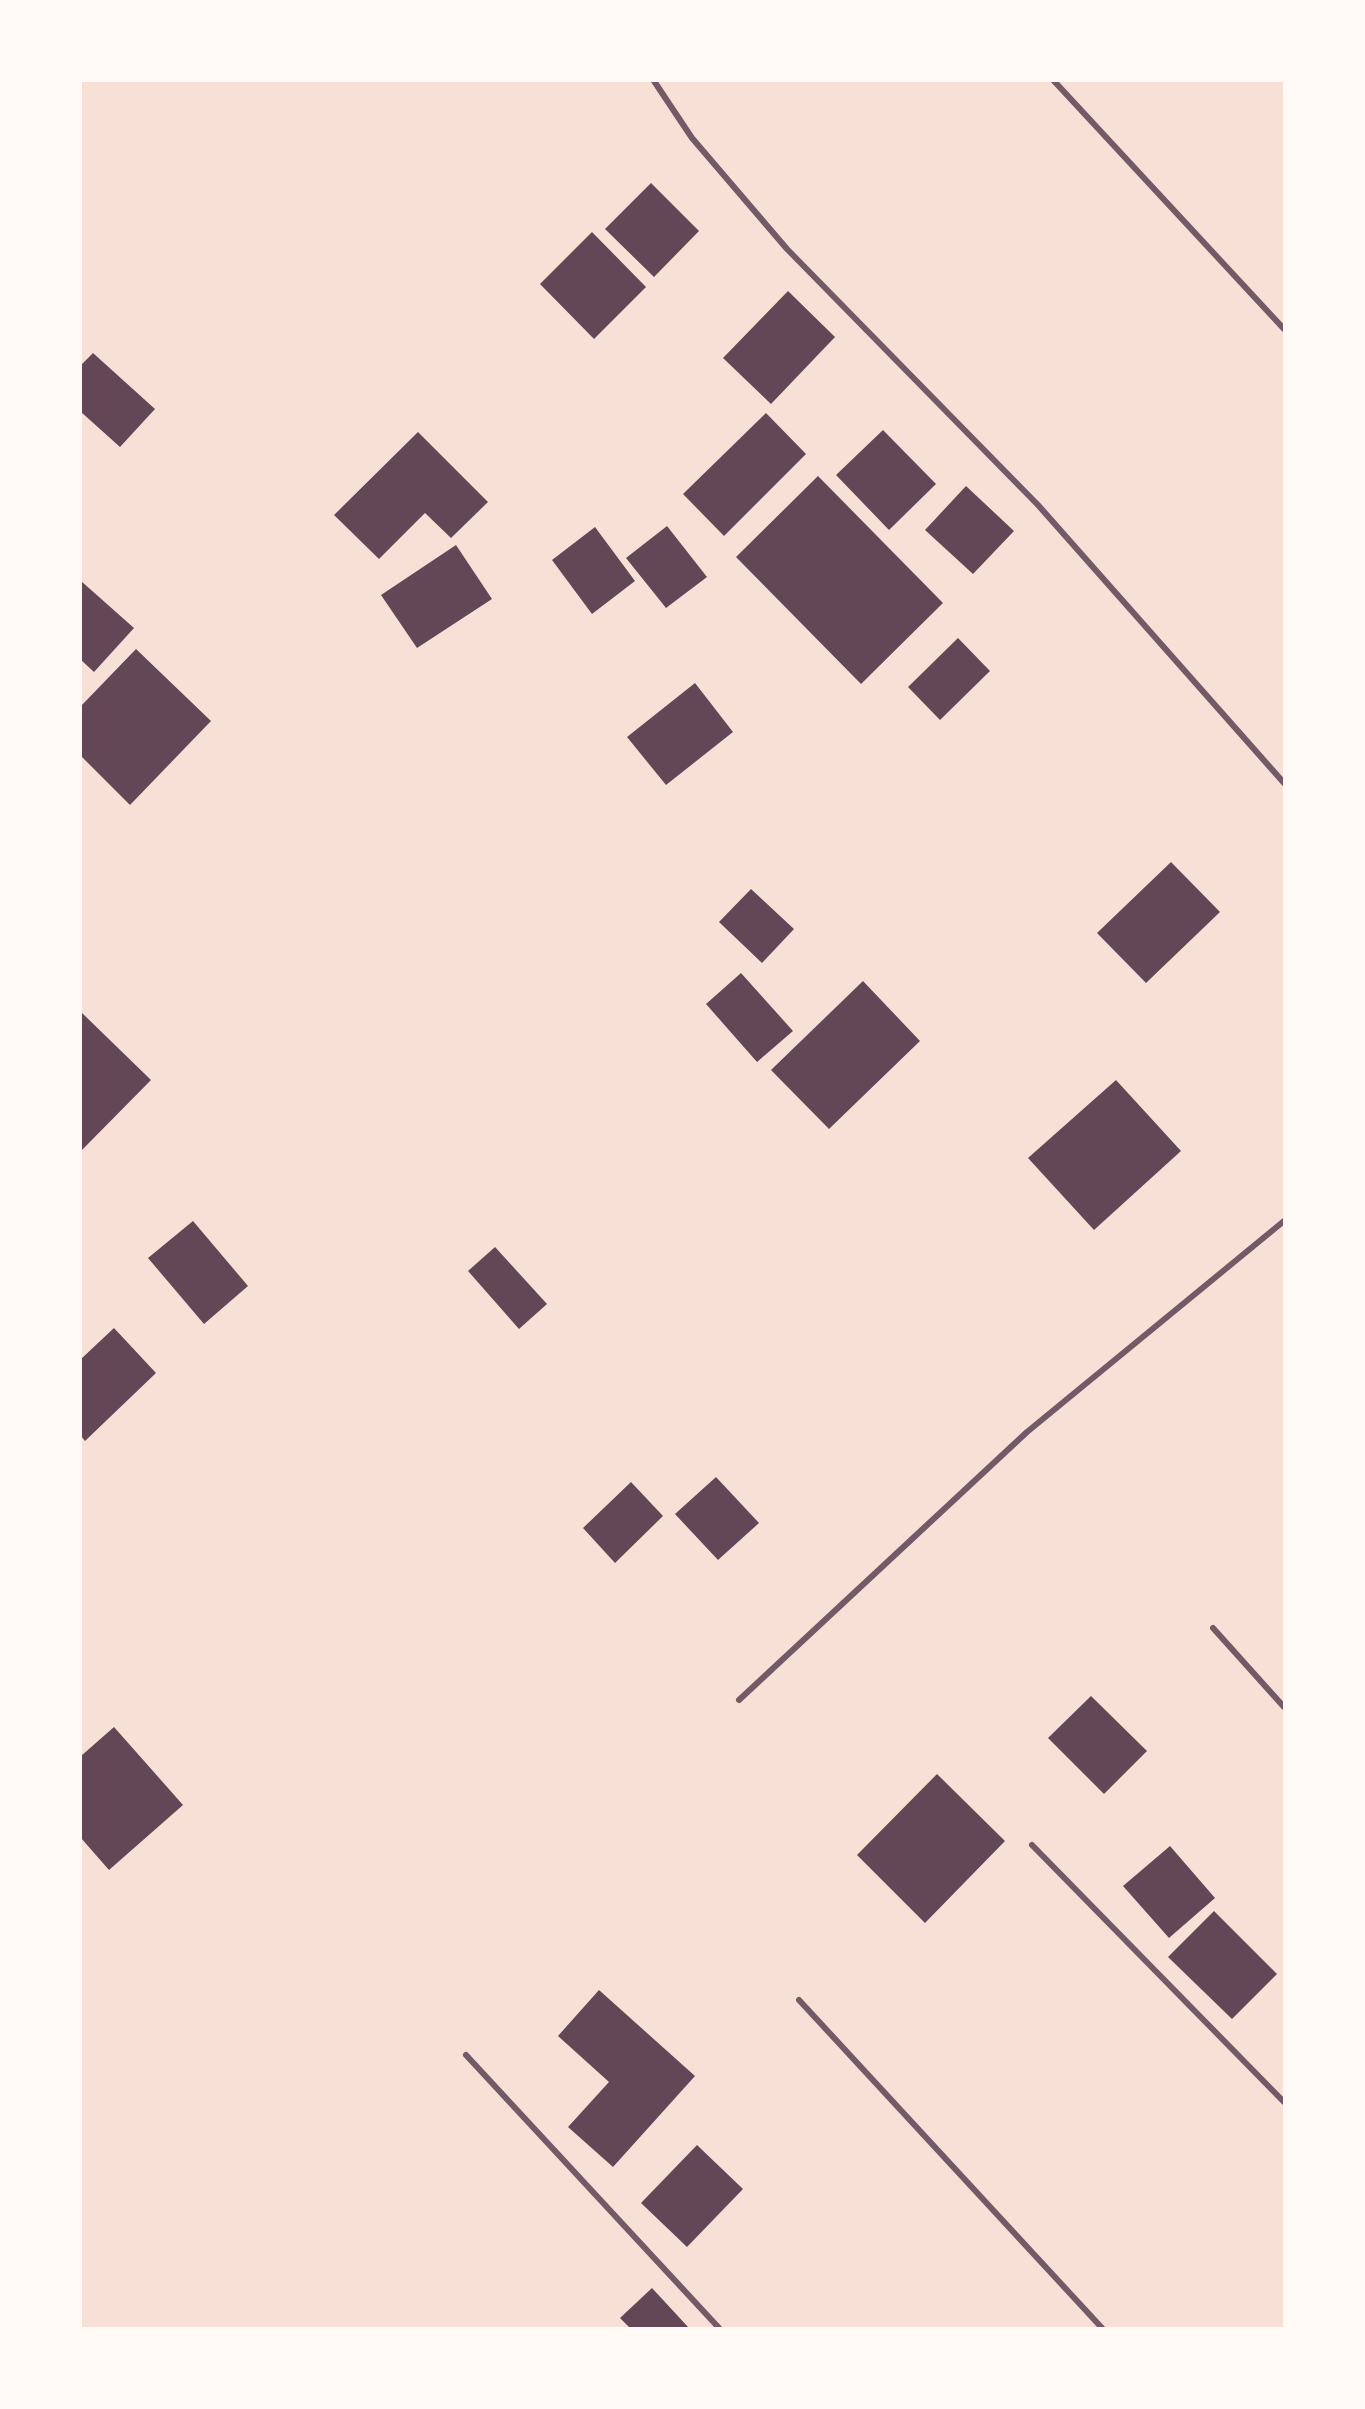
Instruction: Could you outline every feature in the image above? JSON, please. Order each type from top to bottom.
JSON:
[{"type":"street","points":[[654,81],[692,138],[787,249],[1038,505],[1284,783]]},
{"type":"street","points":[[1054,81],[1284,329]]},
{"type":"street","points":[[739,1700],[1028,1432],[1284,1221]]},
{"type":"street","points":[[1213,1628],[1284,1707]]},
{"type":"street","points":[[1032,1845],[1284,2102]]},
{"type":"street","points":[[799,2000],[1102,2328]]},
{"type":"street","points":[[466,2055],[720,2328]]},
{"type":"building","points":[[651,183],[699,231],[654,277],[605,229]]},
{"type":"building","points":[[592,232],[646,287],[594,339],[540,284]]},
{"type":"building","points":[[788,291],[835,337],[771,404],[723,358]]},
{"type":"building","points":[[93,353],[155,409],[120,447],[81,412],[81,365]]},
{"type":"building","points":[[766,413],[806,454],[724,536],[683,494]]},
{"type":"building","points":[[883,430],[936,484],[889,530],[836,475]]},
{"type":"building","points":[[418,432],[488,502],[451,538],[425,513],[379,559],[334,515]]},
{"type":"building","points":[[818,476],[943,603],[861,684],[736,557]]},
{"type":"building","points":[[966,486],[1014,531],[973,574],[925,530]]},
{"type":"building","points":[[667,526],[707,577],[666,608],[626,558]]},
{"type":"building","points":[[595,527],[635,581],[592,614],[552,560]]},
{"type":"building","points":[[456,545],[492,599],[417,648],[381,595]]},
{"type":"building","points":[[81,581],[134,628],[94,672],[81,660]]},
{"type":"building","points":[[958,638],[990,671],[940,720],[908,687]]},
{"type":"building","points":[[136,649],[211,721],[130,805],[81,756],[81,706]]},
{"type":"building","points":[[695,683],[733,732],[666,785],[627,737]]},
{"type":"building","points":[[1171,862],[1220,912],[1146,983],[1097,933]]},
{"type":"building","points":[[751,889],[794,929],[762,963],[719,922]]},
{"type":"building","points":[[741,973],[793,1031],[757,1062],[706,1004]]},
{"type":"building","points":[[863,981],[920,1041],[829,1129],[771,1070]]},
{"type":"building","points":[[81,1012],[151,1080],[81,1151]]},
{"type":"building","points":[[1116,1080],[1181,1151],[1094,1230],[1028,1158]]},
{"type":"building","points":[[193,1221],[248,1286],[204,1324],[148,1258]]},
{"type":"building","points":[[495,1247],[547,1304],[519,1329],[468,1271]]},
{"type":"building","points":[[114,1328],[156,1373],[85,1441],[81,1436],[81,1359]]},
{"type":"building","points":[[716,1477],[759,1523],[718,1560],[675,1514]]},
{"type":"building","points":[[631,1482],[663,1516],[615,1563],[583,1528]]},
{"type":"building","points":[[1091,1696],[1147,1751],[1104,1794],[1048,1738]]},
{"type":"building","points":[[114,1727],[183,1805],[109,1870],[81,1838],[81,1756]]},
{"type":"building","points":[[937,1774],[1005,1841],[925,1923],[857,1855]]},
{"type":"building","points":[[1170,1846],[1215,1898],[1169,1938],[1123,1886]]},
{"type":"building","points":[[1214,1911],[1277,1974],[1232,2019],[1168,1957]]},
{"type":"building","points":[[599,1990],[695,2076],[613,2167],[568,2127],[609,2082],[558,2036]]},
{"type":"building","points":[[697,2145],[743,2189],[687,2247],[641,2203]]},
{"type":"building","points":[[652,2288],[689,2328],[630,2328],[620,2318]]}]
